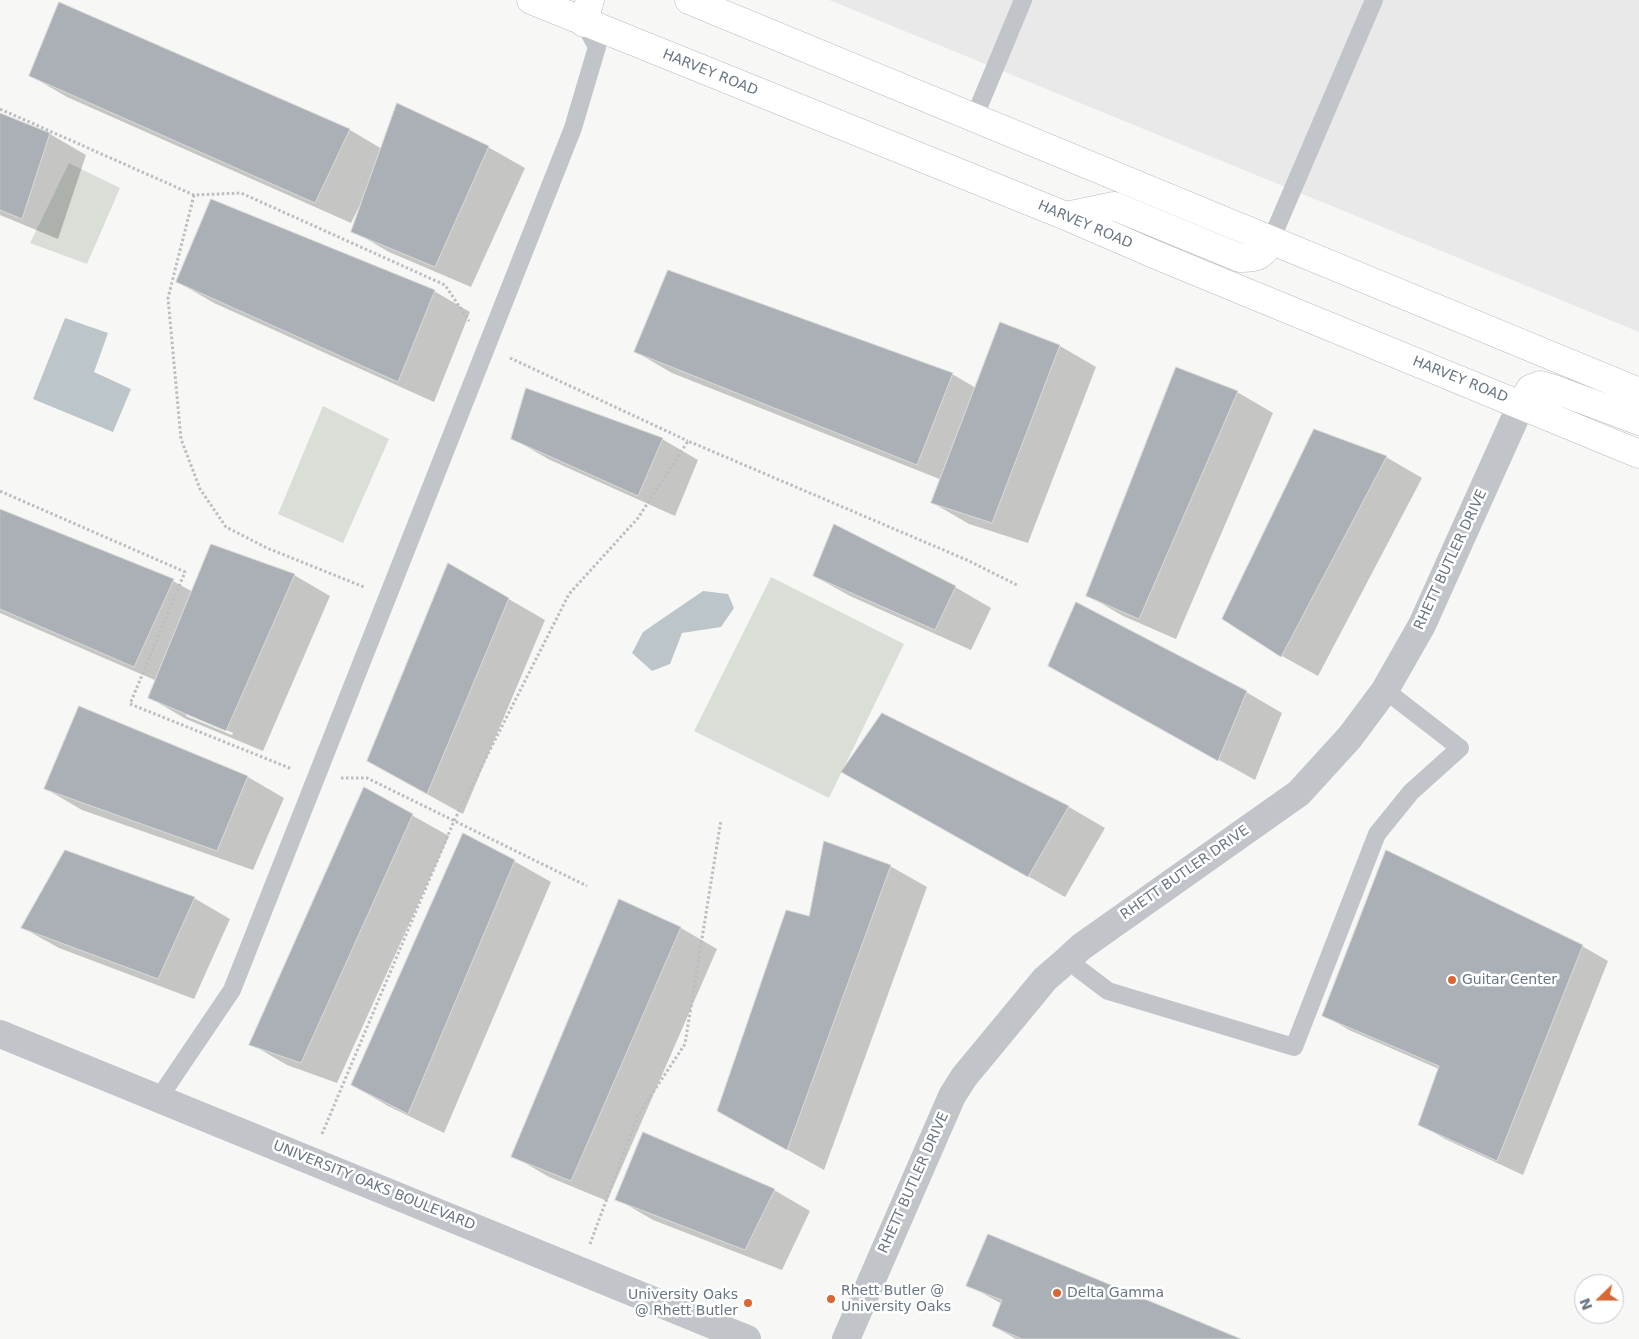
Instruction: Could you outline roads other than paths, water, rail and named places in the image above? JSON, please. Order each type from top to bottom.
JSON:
[{"type":"main road","name":"HARVEY ROAD","points":[[531,0],[587,11],[1066,216],[1639,454]]},
{"type":"main road","points":[[689,0],[1639,392]]},
{"type":"main road","points":[[1066,216],[1114,206],[1240,258],[1255,258],[1267,249],[1271,240]]},
{"type":"main road","points":[[1521,405],[1530,389],[1540,385],[1639,421]]},
{"type":"street","name":"RHETT BUTLER DRIVE","points":[[846,1339],[952,1096],[964,1077],[1045,979],[1066,960],[1081,947],[1299,793],[1350,737],[1385,690],[1422,624],[1521,405]]},
{"type":"street","name":"UNIVERSITY OAKS BOULEVARD","points":[[0,1034],[747,1339]]},
{"type":"lane","points":[[974,118],[1022,0]]},
{"type":"lane","points":[[1271,240],[1374,0]]},
{"type":"lane","points":[[159,1098],[232,990],[573,128],[598,46],[587,11]]},
{"type":"lane","points":[[1066,960],[1108,992],[1294,1047],[1377,834],[1411,792],[1460,748],[1385,690]]},
{"type":"place","name":"Guitar Center","points":[[1452,980]]},
{"type":"place","name":"Delta Gamma","points":[[1057,1293]]},
{"type":"place","name":"Rhett Butler @ University Oaks","points":[[831,1299]]},
{"type":"place","name":"University Oaks @ Rhett Butler","points":[[748,1303]]}]
